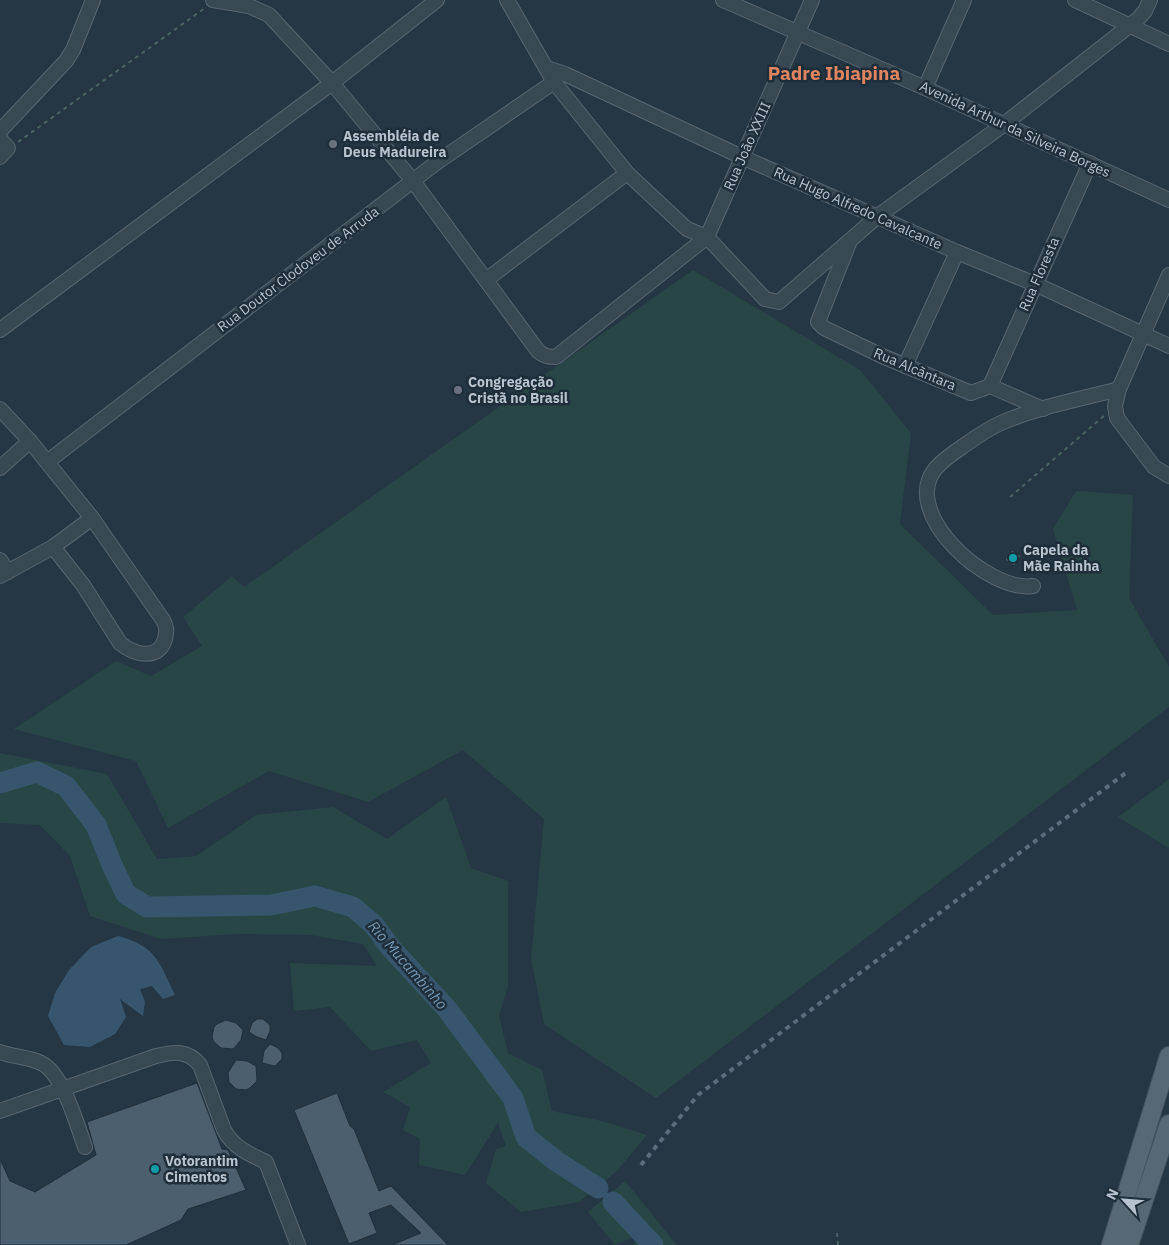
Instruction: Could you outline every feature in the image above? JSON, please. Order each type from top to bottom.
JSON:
[{"type":"main road","points":[[1111,1245],[1169,1056]]},
{"type":"main road","points":[[1130,1245],[1169,1124]]},
{"type":"street","points":[[0,131],[66,61],[73,50],[93,0]]},
{"type":"street","points":[[214,0],[249,6],[269,15],[332,83],[413,181],[543,355],[556,357],[707,237]]},
{"type":"street","points":[[0,330],[332,83],[438,0]]},
{"type":"street","points":[[507,0],[554,82],[627,173],[687,229],[707,237],[765,298],[779,302],[878,216],[1003,125],[1130,26],[1145,11],[1150,0]]},
{"type":"street","name":"Avenida Arthur da Silveira Borges","points":[[723,0],[924,88],[1169,200]]},
{"type":"street","name":"Rua João XXIII","points":[[707,237],[812,0]]},
{"type":"street","points":[[924,88],[964,0]]},
{"type":"street","points":[[1075,0],[1169,44]]},
{"type":"street","name":"Rua Hugo Alfredo Cavalcante","points":[[547,68],[565,74],[742,157],[957,252],[1035,284],[1169,346]]},
{"type":"street","name":"Rua Doutor Clodoveu de Arruda","points":[[47,462],[436,163],[554,82]]},
{"type":"street","name":"Rua Floresta","points":[[990,386],[1090,163]]},
{"type":"street","points":[[486,280],[627,173]]},
{"type":"street","name":"Rua Alcãntara","points":[[850,240],[818,322],[824,328],[905,366],[971,393],[990,386]]},
{"type":"street","points":[[905,366],[957,252]]},
{"type":"street","points":[[1169,275],[1118,389],[1115,406],[1117,418],[1146,457],[1154,466],[1169,476]]},
{"type":"street","points":[[990,386],[1043,409]]},
{"type":"street","points":[[1033,586],[1012,585],[980,568],[948,542],[934,520],[929,506],[927,493],[929,479],[935,469],[949,456],[986,430],[1002,422],[1118,389]]},
{"type":"street","points":[[0,409],[30,441],[92,518],[166,626],[167,632],[163,646],[150,654],[136,653],[120,643],[82,585],[53,547]]},
{"type":"street","points":[[0,468],[30,441]]},
{"type":"street","points":[[0,560],[4,574],[53,547],[92,518]]},
{"type":"street","points":[[0,1052],[42,1063],[49,1068],[63,1088],[85,1147]]},
{"type":"street","points":[[0,1112],[156,1056],[178,1052],[194,1058],[200,1064],[229,1140],[266,1162],[298,1245]]},
{"type":"path","points":[[3,148],[214,0]]},
{"type":"path","points":[[1010,497],[1115,406]]},
{"type":"path","points":[[837,1234],[838,1245]]},
{"type":"green space","points":[[693,270],[860,370],[911,433],[900,524],[993,615],[1077,610],[1053,529],[1076,491],[1133,495],[1129,598],[1169,667],[1169,707],[656,1098],[544,1024],[531,959],[544,819],[463,750],[368,802],[269,771],[168,828],[136,761],[14,729],[116,661],[151,676],[202,646],[183,617],[232,576],[244,587]]},
{"type":"green space","points":[[0,753],[107,774],[157,859],[196,856],[256,815],[333,807],[387,839],[446,797],[471,868],[508,881],[508,986],[499,1016],[508,1053],[542,1070],[552,1111],[602,1121],[647,1135],[616,1172],[579,1202],[521,1212],[486,1183],[496,1149],[506,1146],[498,1123],[465,1175],[419,1165],[420,1139],[403,1130],[410,1107],[383,1092],[431,1063],[417,1040],[371,1051],[330,1007],[294,1011],[290,963],[377,966],[363,944],[310,935],[240,934],[161,939],[90,916],[70,856],[40,825],[0,823]]},
{"type":"green space","points":[[1169,779],[1169,848],[1118,817]]},
{"type":"green space","points":[[625,1181],[677,1245],[633,1245],[639,1235],[615,1245],[588,1212]]},
{"type":"water","points":[[118,936],[131,940],[149,950],[160,964],[175,995],[163,999],[152,986],[140,989],[145,1002],[143,1016],[120,999],[126,1017],[115,1034],[90,1047],[64,1045],[48,1016],[55,993],[69,970],[91,947]]},
{"type":"building","name":"Capela da Mãe Rainha","points":[[1012,550],[1021,556],[1014,566],[1005,560]]},
{"type":"building","points":[[257,1019],[263,1019],[270,1025],[270,1031],[266,1040],[249,1032],[252,1023]]},
{"type":"building","points":[[226,1020],[236,1023],[243,1030],[241,1040],[233,1049],[221,1048],[214,1042],[212,1037],[214,1027]]},
{"type":"building","points":[[270,1044],[278,1048],[282,1053],[282,1059],[275,1066],[262,1063],[264,1051]]},
{"type":"building","points":[[236,1060],[247,1061],[256,1066],[257,1081],[246,1090],[236,1089],[229,1082],[228,1073]]},
{"type":"building","name":"Votorantim Cimentos","points":[[197,1083],[222,1149],[228,1150],[246,1190],[188,1209],[181,1220],[126,1245],[0,1245],[0,1159],[10,1181],[35,1192],[96,1155],[87,1122]]},
{"type":"building","points":[[337,1093],[379,1191],[391,1186],[448,1245],[392,1245],[421,1233],[391,1205],[369,1213],[377,1233],[349,1244],[294,1110]]},
{"type":"waterway","name":"Rio Mucambinho","points":[[0,783],[37,772],[66,786],[96,825],[126,894],[147,907],[271,905],[315,896],[353,907],[374,925],[390,947],[447,1009],[513,1098],[526,1137],[556,1161],[598,1188]]},
{"type":"waterway","name":"Rio Mucambinho","points":[[613,1202],[653,1245]]},
{"type":"railway","points":[[641,1165],[698,1095],[1127,772]]},
{"type":"place","name":"Assembléia de Deus Madureira","points":[[333,144]]},
{"type":"place","name":"Congregação Cristã no Brasil","points":[[458,390]]},
{"type":"place","name":"Capela da Mãe Rainha","points":[[1013,558]]},
{"type":"place","name":"Votorantim Cimentos","points":[[155,1169]]},
{"type":"district","name":"Padre Ibiapina","points":[[834,73]]}]
